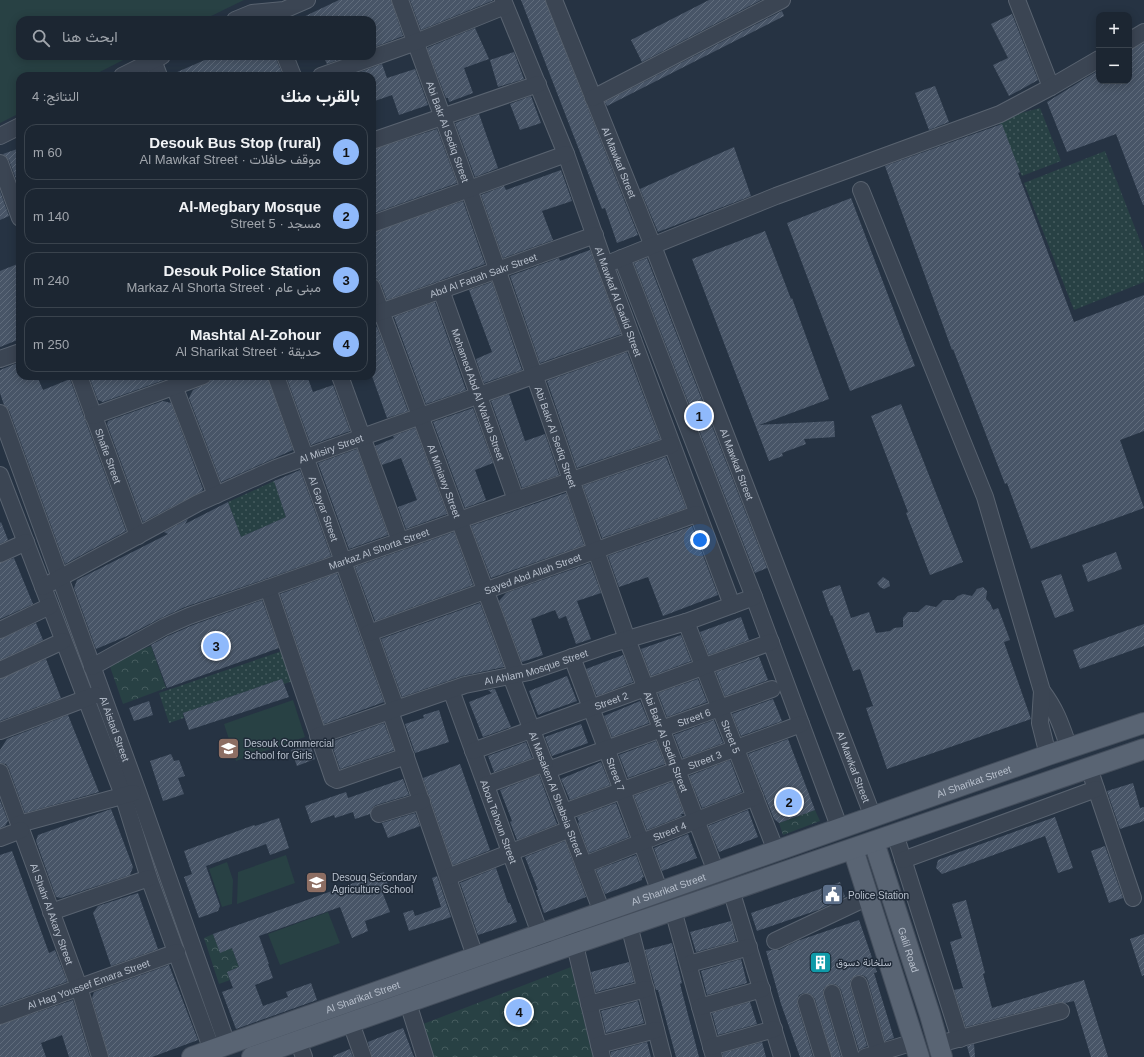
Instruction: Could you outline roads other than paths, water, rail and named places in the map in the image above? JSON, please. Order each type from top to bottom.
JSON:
[{"type":"main road","name":"Al Sharikat Street","points":[[192,1057],[1048,755],[1144,723]]},
{"type":"main road","name":"Al Sharikat Street","points":[[252,1057],[301,1049],[352,1023],[547,953],[1144,749]]},
{"type":"main road","points":[[1048,755],[1056,780]]},
{"type":"main road","points":[[1014,767],[1021,792]]},
{"type":"main road","name":"Galil Road","points":[[874,842],[940,1051]]},
{"type":"main road","points":[[852,849],[916,1049]]},
{"type":"main road","points":[[879,932],[901,925]]},
{"type":"street","points":[[246,16],[252,14],[271,16],[307,0]]},
{"type":"street","name":"Abi Bakr Al Sediq Street","points":[[400,0],[498,270],[627,639],[716,872]]},
{"type":"street","points":[[594,98],[782,0]]},
{"type":"street","points":[[1017,0],[1052,87]]},
{"type":"street","name":"Al Mawkaf Street","points":[[560,2],[594,98],[653,246],[873,817]]},
{"type":"street","points":[[376,56],[416,42],[504,3]]},
{"type":"street","name":"Al Mawkaf Al Gadid Street","points":[[504,3],[566,154],[696,514],[732,605]]},
{"type":"street","points":[[1132,39],[1144,32]]},
{"type":"street","points":[[130,72],[154,60]]},
{"type":"street","points":[[158,60],[160,72]]},
{"type":"street","points":[[287,60],[292,72]]},
{"type":"street","points":[[332,72],[366,60]]},
{"type":"street","points":[[605,265],[776,196],[1000,114],[1052,87],[1096,61]]},
{"type":"street","points":[[376,140],[538,84]]},
{"type":"street","points":[[0,136],[16,128]]},
{"type":"street","points":[[376,223],[566,154]]},
{"type":"street","points":[[0,163],[16,207]]},
{"type":"street","points":[[861,190],[985,497],[1042,691],[1040,723],[1048,755]]},
{"type":"street","name":"Abd Al Fattah Sakr Street","points":[[377,313],[595,235]]},
{"type":"street","points":[[622,258],[754,597],[840,829]]},
{"type":"street","name":"Mohamed Abd Al Wahab Street","points":[[441,290],[516,500]]},
{"type":"street","name":"Al Miniawy Street","points":[[377,313],[420,416],[486,590],[514,675]]},
{"type":"street","name":"Al Misiry Street","points":[[43,587],[216,495],[276,468],[633,340]]},
{"type":"street","points":[[0,359],[16,353]]},
{"type":"street","name":"Shafie Street","points":[[80,380],[138,536]]},
{"type":"street","points":[[93,416],[191,380]]},
{"type":"street","name":"Al Gayar Street","points":[[277,380],[369,633],[406,756],[476,956]]},
{"type":"street","points":[[341,380],[400,541]]},
{"type":"street","points":[[174,386],[216,495]]},
{"type":"street","name":"Al Aistad Street","points":[[0,413],[102,693],[130,794],[149,878],[177,952],[220,1047]]},
{"type":"street","name":"Markaz Al Shorta Street","points":[[92,666],[176,621],[671,445]]},
{"type":"street","name":"Al Aistad Street","points":[[0,475],[86,699],[130,794],[220,1047]]},
{"type":"street","name":"Sayed Abd Allah Street","points":[[369,633],[696,514]]},
{"type":"street","points":[[0,554],[26,542]]},
{"type":"street","points":[[268,588],[332,776],[337,780],[406,756]]},
{"type":"street","name":"Al Ahlam Mosque Street","points":[[318,736],[451,690],[480,681],[514,675],[686,622],[754,597]]},
{"type":"street","points":[[0,630],[50,606]]},
{"type":"street","name":"Street 5","points":[[686,622],[776,851]]},
{"type":"street","points":[[0,670],[64,641]]},
{"type":"street","name":"Street 2","points":[[473,751],[771,642]]},
{"type":"street","name":"Street 7","points":[[572,657],[660,892]]},
{"type":"street","name":"Al Masaken Al Shabeia Street","points":[[514,675],[532,730],[602,912]]},
{"type":"street","name":"Street 6","points":[[486,785],[606,749],[772,689]]},
{"type":"street","name":"Abou Tahoun Street","points":[[451,690],[547,953]]},
{"type":"street","points":[[1042,691],[1052,704],[1059,718],[1069,748]]},
{"type":"street","points":[[0,731],[102,693]]},
{"type":"street","name":"Street 3","points":[[564,812],[801,724]]},
{"type":"street","points":[[1089,768],[1133,898]]},
{"type":"street","name":"Al Shahr Al Akary Street","points":[[0,772],[79,987],[100,1057]]},
{"type":"street","points":[[903,860],[1096,789]]},
{"type":"street","points":[[0,838],[20,827],[130,794]]},
{"type":"street","name":"Street 4","points":[[584,865],[755,797]]},
{"type":"street","points":[[379,814],[422,801]]},
{"type":"street","points":[[448,877],[570,829]]},
{"type":"street","points":[[895,834],[960,1039]]},
{"type":"street","points":[[52,912],[149,878]]},
{"type":"street","points":[[731,890],[782,1057]]},
{"type":"street","points":[[775,941],[868,897]]},
{"type":"street","points":[[673,910],[712,1052],[774,1029]]},
{"type":"street","points":[[570,923],[600,1051],[656,1030]]},
{"type":"street","points":[[629,925],[663,1057]]},
{"type":"street","points":[[688,964],[749,947]]},
{"type":"street","name":"Al Hag Youssef Emara Street","points":[[0,1016],[177,952]]},
{"type":"street","points":[[859,984],[872,1055],[916,1049]]},
{"type":"street","points":[[589,1004],[646,989]]},
{"type":"street","points":[[700,1007],[762,989]]},
{"type":"street","points":[[832,993],[851,1057]]},
{"type":"street","points":[[806,1002],[823,1057]]},
{"type":"street","points":[[408,1003],[425,1057]]},
{"type":"street","points":[[940,1051],[960,1039],[1061,1011]]},
{"type":"street","points":[[352,1023],[363,1057]]},
{"type":"place","name":"Desouk Bus Stop (rural)","points":[[699,416]]},
{"type":"place","name":"Desouk Police Station","points":[[216,646]]},
{"type":"place","name":"Desouk Commercial School for Girls","points":[[228,749]]},
{"type":"place","name":"Al-Megbary Mosque","points":[[789,802]]},
{"type":"place","name":"Desouq Secondary Agriculture School","points":[[317,883]]},
{"type":"place","name":"Police Station","points":[[832,895]]},
{"type":"place","name":"سلخانة دسوق","points":[[821,962]]},
{"type":"place","name":"Mashtal Al-Zohour","points":[[519,1012]]}]
